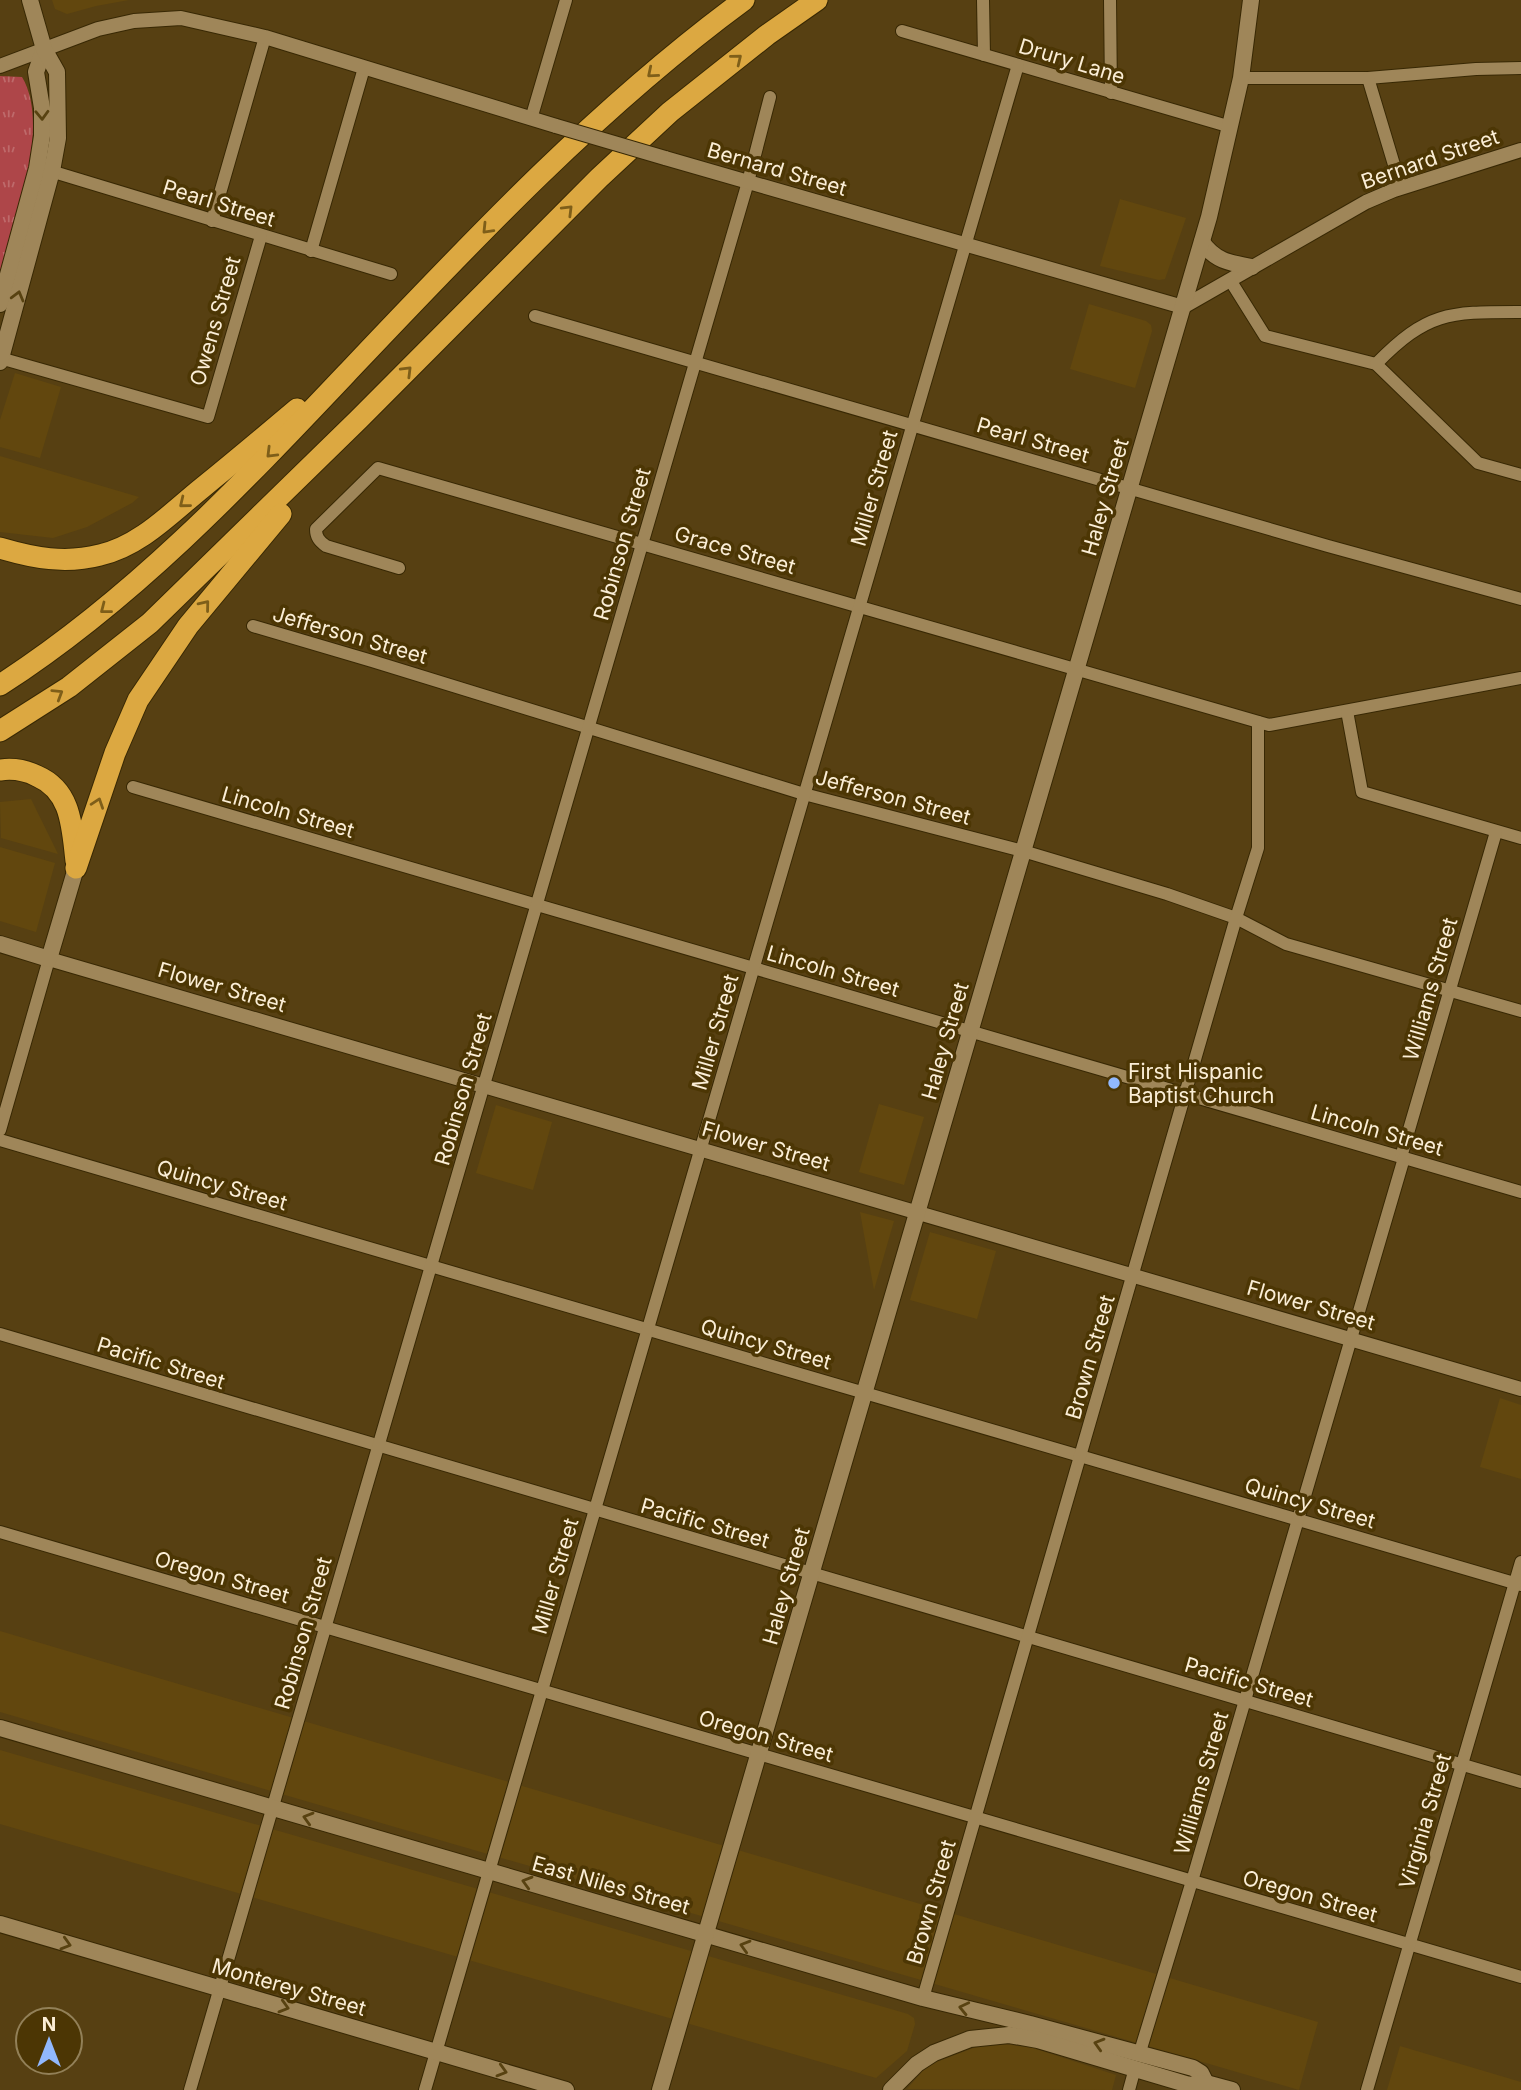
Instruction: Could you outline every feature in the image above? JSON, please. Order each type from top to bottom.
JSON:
[{"type":"highway","points":[[0,685],[49,653],[116,600],[188,537],[564,152],[638,85],[744,0]]},
{"type":"highway","points":[[0,731],[69,687],[150,623],[359,419],[599,178],[670,112],[767,35],[817,0]]},
{"type":"highway","points":[[0,548],[60,560],[81,559],[115,551],[150,530],[369,350]]},
{"type":"highway","points":[[76,868],[115,753],[138,700],[160,664],[205,605],[359,419]]},
{"type":"highway","points":[[0,770],[18,769],[32,773],[46,779],[59,792],[68,807],[76,868]]},
{"type":"main road","points":[[0,360],[44,169],[42,108],[36,72],[44,49],[30,0]]},
{"type":"main road","name":"Haley Street","points":[[660,2090],[1202,242],[1241,78],[1251,0]]},
{"type":"main road","points":[[0,304],[44,169]]},
{"type":"main road","points":[[1202,242],[1209,252],[1219,259],[1252,267]]},
{"type":"main road","points":[[50,958],[76,868]]},
{"type":"main road","name":"Flower Street","points":[[0,944],[50,958]]},
{"type":"main road","name":"East Niles Street","points":[[0,1728],[923,1998],[1030,2024],[1137,2062],[1189,2085],[1206,2083],[1232,2090]]},
{"type":"main road","name":"Monterey Street","points":[[0,1924],[566,2090]]},
{"type":"main road","name":"East Niles Street","points":[[891,2090],[934,2053],[970,2039],[990,2036],[1029,2038],[1137,2062]]},
{"type":"street","points":[[531,119],[566,0]]},
{"type":"street","points":[[983,0],[984,55]]},
{"type":"street","points":[[1110,0],[1111,93]]},
{"type":"street","name":"Bernard Street","points":[[0,66],[98,29],[181,18],[265,37],[531,119],[1182,307],[1366,202],[1401,188],[1521,150]]},
{"type":"street","name":"Drury Lane","points":[[902,31],[1231,127]]},
{"type":"street","points":[[212,222],[265,37]]},
{"type":"street","name":"Miller Street","points":[[425,2090],[1018,65]]},
{"type":"street","points":[[311,251],[365,68]]},
{"type":"street","points":[[1241,78],[1368,78],[1521,68]]},
{"type":"street","points":[[1368,78],[1401,188]]},
{"type":"street","name":"Robinson Street","points":[[190,2090],[748,182],[770,97]]},
{"type":"street","name":"Pearl Street","points":[[44,169],[391,274]]},
{"type":"street","name":"Owens Street","points":[[0,360],[208,417],[261,236]]},
{"type":"street","points":[[1230,280],[1265,336],[1376,364],[1478,463],[1521,475]]},
{"type":"street","points":[[1376,364],[1412,331],[1442,317],[1477,312],[1521,312]]},
{"type":"street","name":"Pearl Street","points":[[535,316],[1328,546],[1521,599]]},
{"type":"street","name":"Grace Street","points":[[399,568],[326,546],[316,535],[316,529],[378,468],[1269,725],[1521,678]]},
{"type":"street","name":"Jefferson Street","points":[[253,626],[804,794],[1023,851],[1167,894],[1236,918],[1286,944],[1521,1011]]},
{"type":"street","points":[[1346,711],[1362,792],[1521,838]]},
{"type":"street","name":"Brown Street","points":[[923,1998],[1258,848],[1258,722]]},
{"type":"street","name":"Lincoln Street","points":[[134,787],[1521,1192]]},
{"type":"street","name":"Williams Street","points":[[1129,2090],[1351,1339],[1496,832]]},
{"type":"street","points":[[0,1130],[50,958]]},
{"type":"street","name":"Flower Street","points":[[50,958],[1521,1389]]},
{"type":"street","name":"Quincy Street","points":[[0,1140],[1518,1584]]},
{"type":"street","name":"Pacific Street","points":[[0,1335],[1521,1782]]},
{"type":"street","name":"Oregon Street","points":[[0,1532],[1521,1977]]},
{"type":"street","name":"Virginia Street","points":[[1367,2090],[1462,1764],[1518,1584],[1521,1562]]},
{"type":"shaded area","points":[[52,0],[129,0],[67,14],[55,9]]},
{"type":"shaded area","points":[[1120,199],[1186,218],[1165,279],[1159,280],[1100,266]]},
{"type":"shaded area","points":[[1089,304],[1146,321],[1151,325],[1152,331],[1135,388],[1070,369]]},
{"type":"shaded area","points":[[15,373],[61,387],[40,458],[0,447],[0,420]]},
{"type":"shaded area","points":[[0,456],[139,497],[87,527],[53,538],[0,532]]},
{"type":"shaded area","points":[[31,799],[58,854],[1,838],[0,802]]},
{"type":"shaded area","points":[[0,847],[55,863],[36,932],[0,921]]},
{"type":"shaded area","points":[[879,1104],[924,1117],[904,1185],[859,1172]]},
{"type":"shaded area","points":[[496,1105],[552,1122],[533,1190],[476,1173]]},
{"type":"shaded area","points":[[860,1212],[894,1221],[874,1290]]},
{"type":"shaded area","points":[[930,1232],[996,1251],[977,1319],[910,1300]]},
{"type":"shaded area","points":[[1500,1398],[1521,1405],[1521,1479],[1480,1467]]},
{"type":"shaded area","points":[[0,1631],[1318,2022],[1299,2090],[0,1712]]},
{"type":"shaded area","points":[[0,1750],[908,2014],[914,2018],[915,2024],[907,2051],[876,2078],[0,1824]]},
{"type":"shaded area","points":[[1004,2044],[1033,2048],[1116,2075],[1112,2090],[907,2089],[928,2065],[979,2046]]},
{"type":"shaded area","points":[[1400,2046],[1521,2082],[1521,2090],[1387,2090]]},
{"type":"green space","points":[[0,76],[22,77],[30,97],[33,121],[28,176],[0,277]]},
{"type":"place","name":"First Hispanic Baptist Church","points":[[1114,1083]]}]
